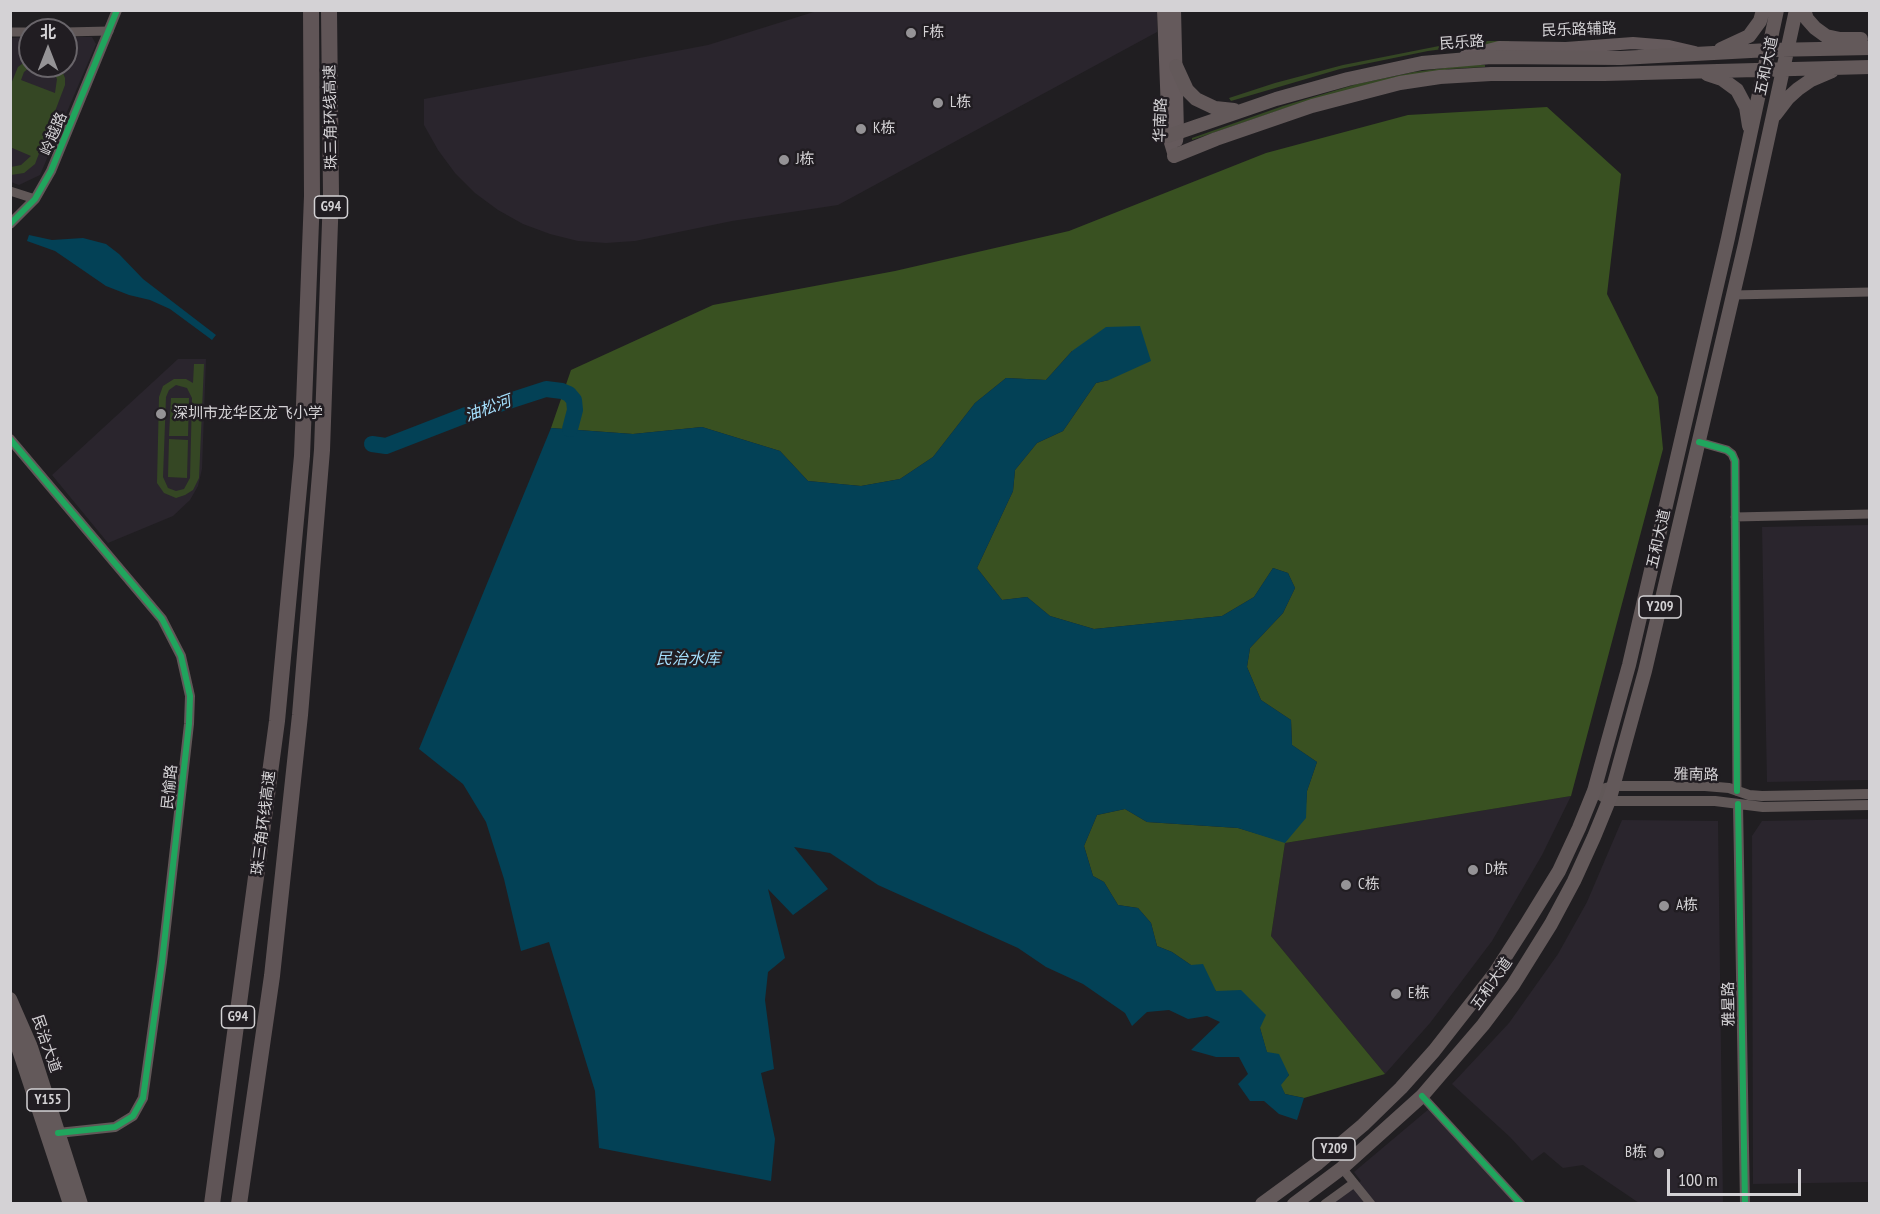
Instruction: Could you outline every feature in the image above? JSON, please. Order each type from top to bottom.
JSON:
[{"type":"highway","name":"珠三角环线高速","points":[[212,1203],[278,721],[303,441],[312,196],[311,10]]},
{"type":"highway","name":"珠三角环线高速","points":[[239,1203],[272,976],[300,715],[322,450],[332,194],[329,10]]},
{"type":"main road","name":"华南路","points":[[1164,10],[1174,156]]},
{"type":"main road","name":"华南路","points":[[1173,134],[1176,66],[1174,10]]},
{"type":"main road","points":[[1705,54],[1727,47],[1749,36],[1760,21],[1763,10]]},
{"type":"main road","name":"五和大道","points":[[1262,1203],[1318,1163],[1363,1125],[1401,1088],[1466,1012],[1521,933],[1559,871],[1594,790],[1629,665],[1749,145],[1777,10]]},
{"type":"main road","name":"五和大道","points":[[1422,1096],[1483,1025],[1513,985],[1574,881],[1609,801],[1645,671],[1733,295],[1796,10]]},
{"type":"main road","points":[[1804,10],[1807,19],[1826,36],[1840,39],[1869,39]]},
{"type":"main road","name":"民乐路","points":[[1173,134],[1276,99],[1383,70],[1422,63],[1491,57],[1621,58],[1769,50],[1869,48]]},
{"type":"main road","points":[[1176,66],[1187,90],[1201,103],[1221,110],[1245,109]]},
{"type":"main road","points":[[1174,156],[1279,117],[1400,83],[1479,74],[1869,67]]},
{"type":"main road","points":[[1771,125],[1778,110],[1798,89],[1829,72],[1848,68]]},
{"type":"main road","points":[[1696,71],[1722,79],[1737,90],[1746,107],[1749,145]]},
{"type":"main road","name":"民治大道","points":[[10,999],[24,1027],[81,1203]]},
{"type":"main road","name":"民治大道","points":[[10,1023],[70,1203]]},
{"type":"main road","name":"Y209","points":[[1294,1203],[1342,1168],[1422,1096]]},
{"type":"street","name":"岭越路","points":[[10,224],[35,199],[62,149],[117,10]]},
{"type":"street","points":[[78,32],[109,31]]},
{"type":"street","points":[[10,191],[35,199]]},
{"type":"street","points":[[1733,295],[1869,292]]},
{"type":"street","name":"民愉路","points":[[10,439],[162,619],[181,656],[190,696],[189,724],[166,927],[143,1098],[133,1116],[115,1127],[58,1133]]},
{"type":"street","points":[[1699,442],[1727,450],[1734,458],[1737,791]]},
{"type":"street","points":[[1735,517],[1869,514]]},
{"type":"street","name":"雅南路","points":[[1594,790],[1613,786],[1712,786],[1762,796],[1869,794]]},
{"type":"street","points":[[1594,790],[1609,801]]},
{"type":"street","name":"雅南路","points":[[1609,801],[1715,801],[1763,807],[1869,805]]},
{"type":"street","name":"雅星路","points":[[1738,804],[1745,1203]]},
{"type":"street","points":[[1422,1096],[1521,1203]]},
{"type":"street","points":[[1342,1168],[1371,1203]]},
{"type":"street","points":[[1325,1203],[1354,1183]]},
{"type":"shaded area","points":[[820,10],[1157,11],[1157,32],[838,205],[732,221],[635,241],[606,243],[578,241],[523,224],[498,210],[475,193],[455,173],[438,150],[424,125],[424,99],[708,45]]},
{"type":"shaded area","points":[[78,37],[92,37],[96,44],[40,175],[19,185],[11,182],[10,38],[18,38],[18,78],[78,78]]},
{"type":"shaded area","name":"深圳市龙华区龙飞小学","points":[[178,359],[206,359],[202,469],[198,486],[190,500],[173,516],[108,543],[52,475]]},
{"type":"shaded area","points":[[1869,525],[1869,780],[1767,782],[1762,527]]},
{"type":"shaded area","points":[[1571,796],[1542,855],[1492,941],[1430,1023],[1385,1074],[1271,936],[1285,843]]},
{"type":"shaded area","points":[[1869,819],[1869,1182],[1753,1184],[1752,836],[1762,821]]},
{"type":"shaded area","points":[[1622,820],[1718,821],[1723,1203],[1639,1203],[1583,1165],[1563,1168],[1544,1152],[1532,1161],[1510,1137],[1452,1084],[1509,1023],[1558,954],[1587,902]]},
{"type":"shaded area","points":[[1430,1108],[1526,1203],[1331,1204],[1361,1181],[1354,1172]]},
{"type":"green space","points":[[1482,41],[1509,41],[1509,44],[1473,45],[1428,51],[1340,69],[1231,101],[1229,98],[1343,65],[1439,46]]},
{"type":"green space","points":[[1485,65],[1485,67],[1450,69],[1371,84],[1283,109],[1192,140],[1192,138],[1283,106],[1357,84],[1414,72]]},
{"type":"green space","points":[[18,67],[18,78],[55,93],[56,78],[65,78],[65,85],[35,164],[24,173],[11,175],[11,167],[21,165],[31,156],[10,147],[11,84]]},
{"type":"green space","points":[[1547,107],[1621,174],[1607,294],[1658,397],[1663,449],[1571,796],[1285,843],[1271,936],[1385,1074],[1304,1098],[1285,1094],[1280,1085],[1289,1075],[1267,1053],[1260,1028],[1216,991],[1191,965],[1172,952],[1157,946],[1151,923],[1138,908],[1118,905],[1104,882],[1093,876],[1084,846],[1097,815],[1125,809],[1147,822],[1238,828],[1285,842],[1305,818],[1307,791],[1317,762],[1292,745],[1291,720],[1261,700],[1247,667],[1250,648],[1283,613],[1295,588],[1288,573],[1273,568],[1254,597],[1222,616],[1094,629],[1050,616],[1027,597],[1002,600],[977,568],[1013,491],[1015,470],[1037,443],[1063,431],[1096,383],[1109,380],[1072,351],[1046,380],[1006,378],[975,403],[933,457],[900,479],[861,486],[808,481],[780,451],[702,427],[633,434],[551,428],[571,370],[713,305],[895,271],[1069,231],[1266,153],[1408,115]]},
{"type":"green space","points":[[194,364],[204,364],[199,478],[193,490],[176,498],[164,493],[157,483],[159,397],[163,386],[174,379],[186,379],[193,383]],"holes":[[[176,385],[187,388],[192,398],[190,478],[184,489],[176,491],[168,488],[163,477],[166,397],[169,390]]]},
{"type":"green space","points":[[171,398],[189,398],[188,436],[169,436]]},
{"type":"green space","points":[[169,439],[188,440],[187,478],[168,477]]},
{"type":"water","points":[[29,235],[52,240],[83,238],[106,244],[143,279],[216,335],[212,340],[170,309],[106,286],[55,251],[27,241]]},
{"type":"water","name":"民治水库","points":[[1140,326],[1151,361],[1109,380],[1096,383],[1063,431],[1037,443],[1015,470],[1013,491],[977,568],[1002,600],[1027,597],[1050,616],[1094,629],[1222,616],[1254,597],[1273,568],[1288,573],[1295,588],[1283,613],[1250,648],[1247,667],[1261,700],[1291,720],[1292,745],[1317,762],[1307,791],[1306,818],[1285,843],[1238,828],[1147,822],[1125,809],[1097,815],[1084,846],[1093,876],[1104,882],[1118,905],[1138,908],[1151,923],[1157,946],[1172,952],[1191,965],[1203,964],[1216,991],[1241,990],[1266,1015],[1260,1028],[1267,1052],[1279,1054],[1289,1075],[1281,1085],[1285,1094],[1304,1098],[1297,1120],[1279,1114],[1264,1101],[1250,1101],[1238,1084],[1248,1074],[1239,1057],[1216,1057],[1191,1050],[1220,1022],[1207,1016],[1188,1019],[1169,1010],[1147,1012],[1132,1026],[1125,1013],[1083,984],[1046,967],[1018,948],[878,885],[830,853],[794,847],[828,889],[793,915],[768,889],[785,958],[768,972],[765,1000],[774,1069],[761,1073],[775,1139],[771,1181],[599,1148],[595,1091],[549,942],[521,951],[504,879],[486,822],[463,784],[419,749],[551,428],[633,434],[702,427],[780,451],[808,481],[861,486],[900,479],[933,457],[975,403],[1006,378],[1046,380],[1072,351],[1106,327]]},
{"type":"waterway","name":"油松河","points":[[372,444],[386,446],[466,415],[546,389],[562,391],[574,400],[575,410],[570,429]]},
{"type":"cycle path","points":[[10,224],[35,199],[51,171],[117,10]]},
{"type":"cycle path","points":[[10,439],[162,619],[181,656],[190,696],[189,724],[162,962],[143,1098],[133,1116],[115,1127],[58,1133]]},
{"type":"cycle path","points":[[1699,442],[1727,450],[1735,461],[1737,791]]},
{"type":"cycle path","points":[[1738,804],[1745,1204]]},
{"type":"cycle path","points":[[1422,1096],[1521,1204]]},
{"type":"place","name":"F栋","points":[[911,33]]},
{"type":"place","name":"L栋","points":[[938,103]]},
{"type":"place","name":"K栋","points":[[861,129]]},
{"type":"place","name":"J栋","points":[[784,160]]},
{"type":"place","name":"深圳市龙华区龙飞小学","points":[[161,414]]},
{"type":"place","name":"D栋","points":[[1473,870]]},
{"type":"place","name":"C栋","points":[[1346,885]]},
{"type":"place","name":"A栋","points":[[1664,906]]},
{"type":"place","name":"E栋","points":[[1396,994]]},
{"type":"place","name":"B栋","points":[[1659,1153]]}]
